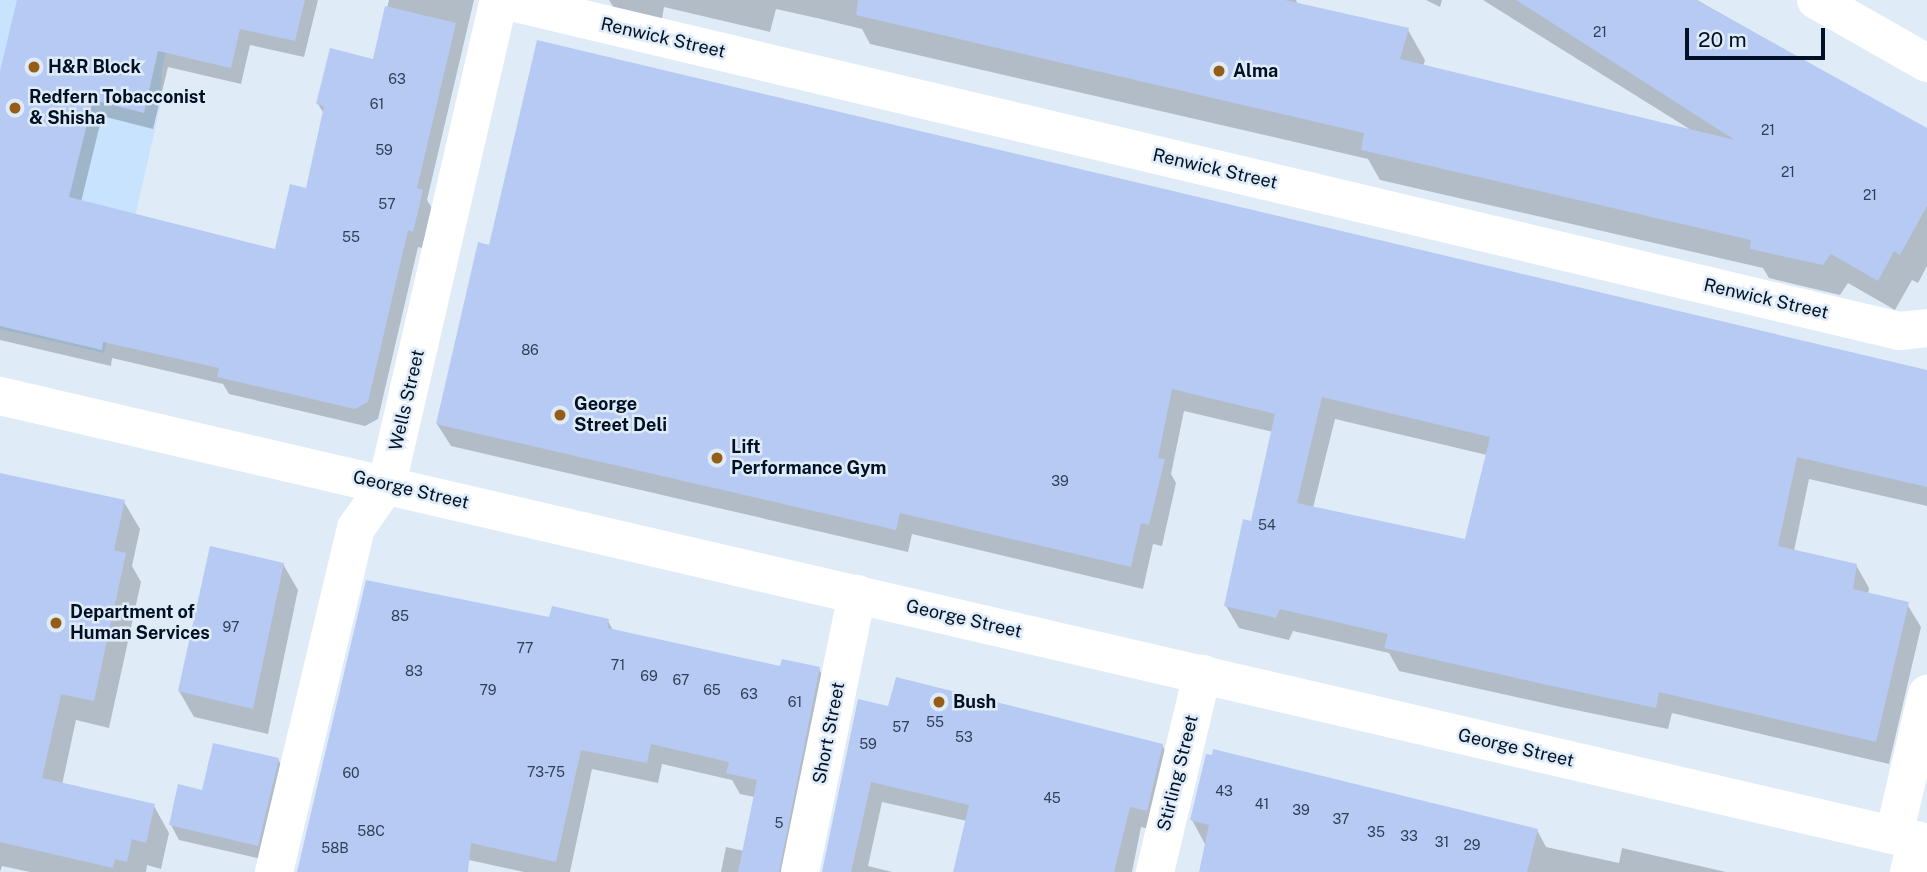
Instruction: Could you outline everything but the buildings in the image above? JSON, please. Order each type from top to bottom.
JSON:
[{"type":"street","name":"Renwick Street","points":[[501,0],[1899,331],[1927,328]]},
{"type":"street","name":"Wells Street","points":[[274,872],[356,528],[387,484],[501,0]]},
{"type":"street","points":[[1816,0],[1927,63]]},
{"type":"street","name":"George Street","points":[[0,396],[1202,674],[1912,847]]},
{"type":"street","name":"Short Street","points":[[800,872],[857,594]]},
{"type":"street","name":"Stirling Street","points":[[1155,872],[1202,674]]},
{"type":"street","points":[[1912,847],[1927,694]]},
{"type":"shaded area","points":[[0,0],[178,0],[162,69],[160,107],[104,353],[0,329]]},
{"type":"place","name":"H&R Block","points":[[34,67]]},
{"type":"place","name":"Alma","points":[[1219,71]]},
{"type":"place","name":"Redfern Tobacconist & Shisha","points":[[15,108]]},
{"type":"place","name":"George Street Deli","points":[[560,415]]},
{"type":"place","name":"Lift Performance Gym","points":[[717,458]]},
{"type":"place","name":"Department of Human Services","points":[[56,623]]},
{"type":"place","name":"Bush","points":[[939,702]]}]
